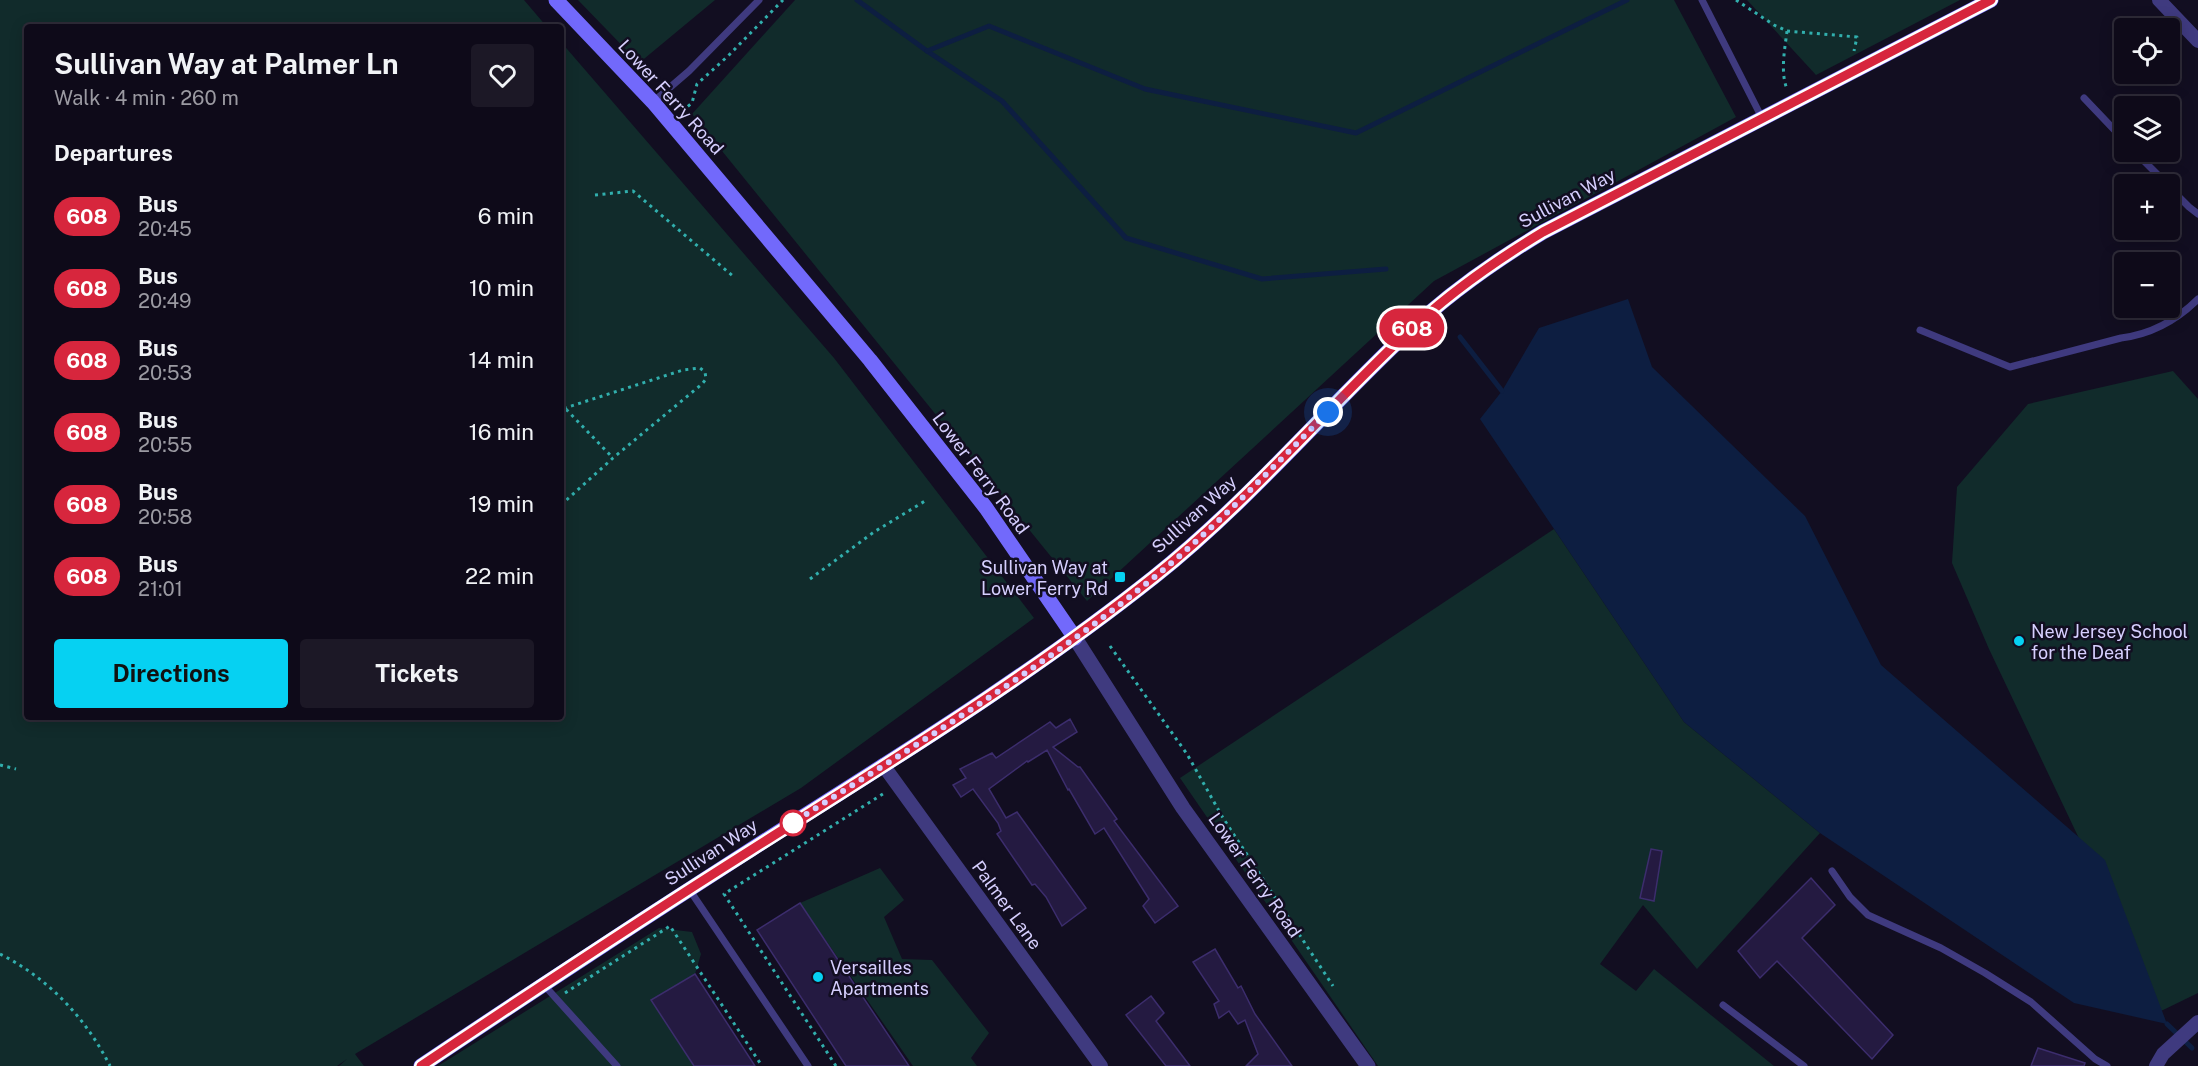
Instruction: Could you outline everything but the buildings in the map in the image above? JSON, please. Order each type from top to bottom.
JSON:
[{"type":"main road","name":"Lower Ferry Road","points":[[556,0],[653,102],[870,360],[986,508],[1075,638]]},
{"type":"main road","name":"Sullivan Way","points":[[421,1066],[689,889],[1010,684],[1075,638],[1157,575],[1211,529],[1409,331],[1495,261],[1543,232],[1991,0]]},
{"type":"street","points":[[2159,0],[2198,41]]},
{"type":"street","name":"Lower Ferry Road","points":[[1075,638],[1183,808],[1368,1066]]},
{"type":"street","name":"Palmer Lane","points":[[883,765],[1101,1066]]},
{"type":"street","points":[[2160,1060],[2198,1022]]},
{"type":"lane","points":[[653,102],[689,71],[759,0]]},
{"type":"lane","points":[[1702,0],[1762,118]]},
{"type":"lane","points":[[2084,98],[2114,130]]},
{"type":"lane","points":[[2145,162],[2156,174]]},
{"type":"lane","points":[[2180,199],[2198,214]]},
{"type":"lane","points":[[1920,330],[2010,367],[2165,326],[2198,299]]},
{"type":"lane","points":[[1832,871],[1850,897],[1868,915],[1941,948],[2031,1002],[2107,1066]]},
{"type":"lane","points":[[689,889],[808,1066]]},
{"type":"lane","points":[[544,985],[617,1066]]},
{"type":"lane","points":[[1723,1005],[1804,1066]]},
{"type":"path","points":[[669,122],[692,103],[697,84],[783,0]]},
{"type":"path","points":[[1736,0],[1787,31],[1857,37],[1849,73]]},
{"type":"path","points":[[1787,31],[1785,83],[1793,103]]},
{"type":"path","points":[[595,195],[633,191],[734,277]]},
{"type":"path","points":[[564,502],[702,384],[706,379],[705,372],[700,368],[682,370],[565,408],[613,458]]},
{"type":"path","points":[[810,579],[874,532],[925,501]]},
{"type":"path","points":[[1110,646],[1187,754],[1223,818],[1335,988]]},
{"type":"path","points":[[0,765],[16,769]]},
{"type":"path","points":[[836,1066],[724,894],[897,784]]},
{"type":"path","points":[[556,999],[670,926],[762,1066]]},
{"type":"path","points":[[0,954],[19,963],[45,982],[81,1020],[98,1043],[110,1066]]},
{"type":"green space","points":[[0,0],[524,0],[544,24],[24,24],[24,720],[564,720],[564,45],[834,358],[1034,618],[801,788],[355,1054],[364,1066],[339,1066],[347,1059],[337,1066],[0,1066]]},
{"type":"green space","points":[[578,0],[715,0],[639,63]]},
{"type":"green space","points":[[795,0],[1674,0],[1736,117],[1434,281],[1087,601],[692,114]]},
{"type":"green space","points":[[1747,0],[1960,0],[1816,75]]},
{"type":"green space","points":[[2173,371],[2198,399],[2198,993],[2161,1011],[1989,649],[1952,563],[1957,487],[2028,404]]},
{"type":"green space","points":[[1554,529],[1684,722],[1820,833],[1697,969],[1643,905],[1600,964],[1636,991],[1654,969],[1774,1066],[1378,1066],[1180,778]]},
{"type":"green space","points":[[880,868],[904,900],[884,917],[902,959],[932,960],[989,1033],[971,1058],[977,1066],[913,1066],[800,903]]},
{"type":"green space","points":[[659,928],[692,932],[701,954],[695,974],[652,1000],[694,1066],[438,1066]]},
{"type":"water","points":[[1628,299],[1652,367],[1805,516],[1881,665],[2105,860],[2167,1024],[2074,1003],[1820,833],[1684,722],[1480,419],[1502,391],[1539,328]]},
{"type":"waterway","points":[[857,0],[927,51],[1002,101],[1126,238],[1262,279],[1386,269]]},
{"type":"waterway","points":[[927,51],[989,26],[1145,89],[1356,133],[1627,0]]},
{"type":"waterway","points":[[1460,337],[1502,391]]},
{"type":"waterway","points":[[2167,1024],[2192,1048]]},
{"type":"bus line","name":"608","points":[[421,1066],[588,954],[1010,684],[1075,638],[1157,575],[1211,529],[1409,331],[1495,261],[1543,232],[1991,0]]},
{"type":"place","name":"Sullivan Way at Lower Ferry Rd","points":[[1120,577]]},
{"type":"place","name":"New Jersey School for the Deaf","points":[[2019,641]]},
{"type":"place","name":"Versailles Apartments","points":[[818,977]]},
{"type":"route","points":[[793,823],[786,827],[1010,684],[1075,638],[1157,575],[1211,529],[1328,412]]}]
